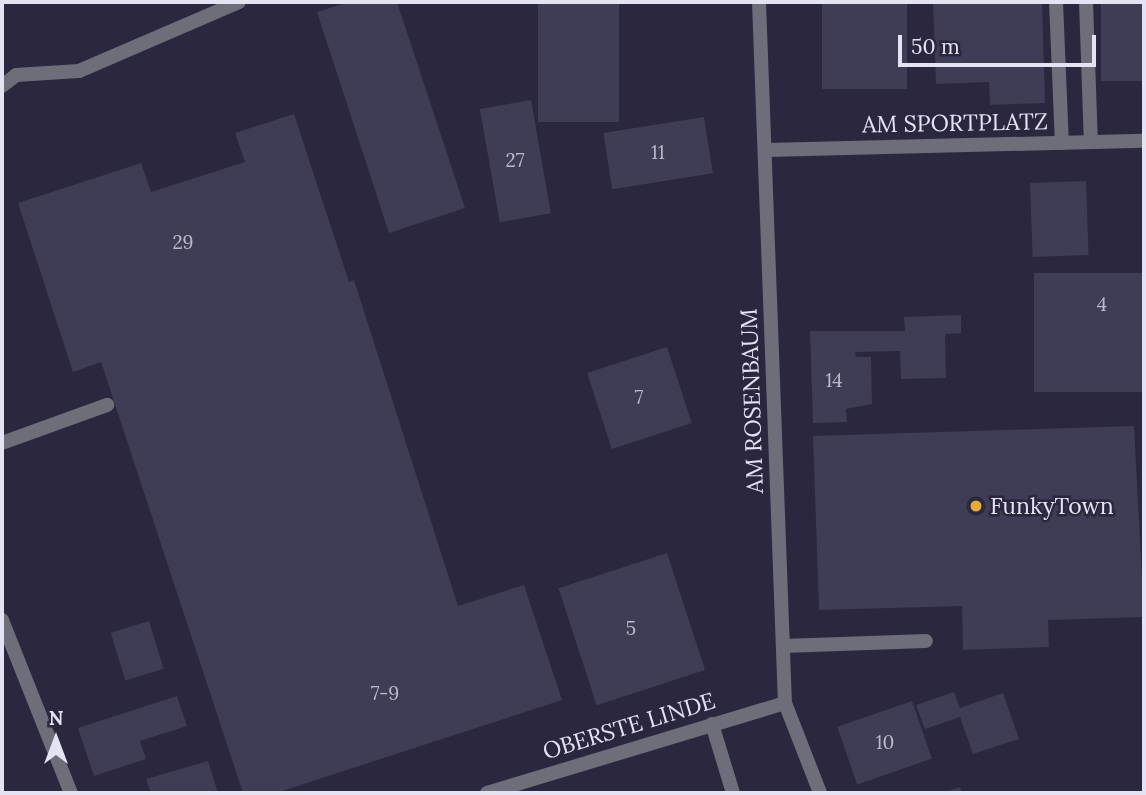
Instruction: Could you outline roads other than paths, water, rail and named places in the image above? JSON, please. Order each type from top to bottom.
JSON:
[{"type":"street","points":[[2,86],[16,75],[79,71],[239,2]]},
{"type":"street","name":"AM ROSENBAUM","points":[[759,2],[785,703],[820,793]]},
{"type":"street","points":[[1056,2],[1062,143]]},
{"type":"street","points":[[1086,2],[1091,142]]},
{"type":"street","name":"AM SPORTPLATZ","points":[[766,150],[1144,141]]},
{"type":"street","points":[[2,443],[107,405]]},
{"type":"street","points":[[2,620],[71,793]]},
{"type":"street","points":[[783,646],[926,641]]},
{"type":"street","name":"OBERSTE LINDE","points":[[487,793],[785,703]]},
{"type":"street","points":[[712,724],[733,793]]},
{"type":"place","name":"FunkyTown","points":[[976,506]]}]
